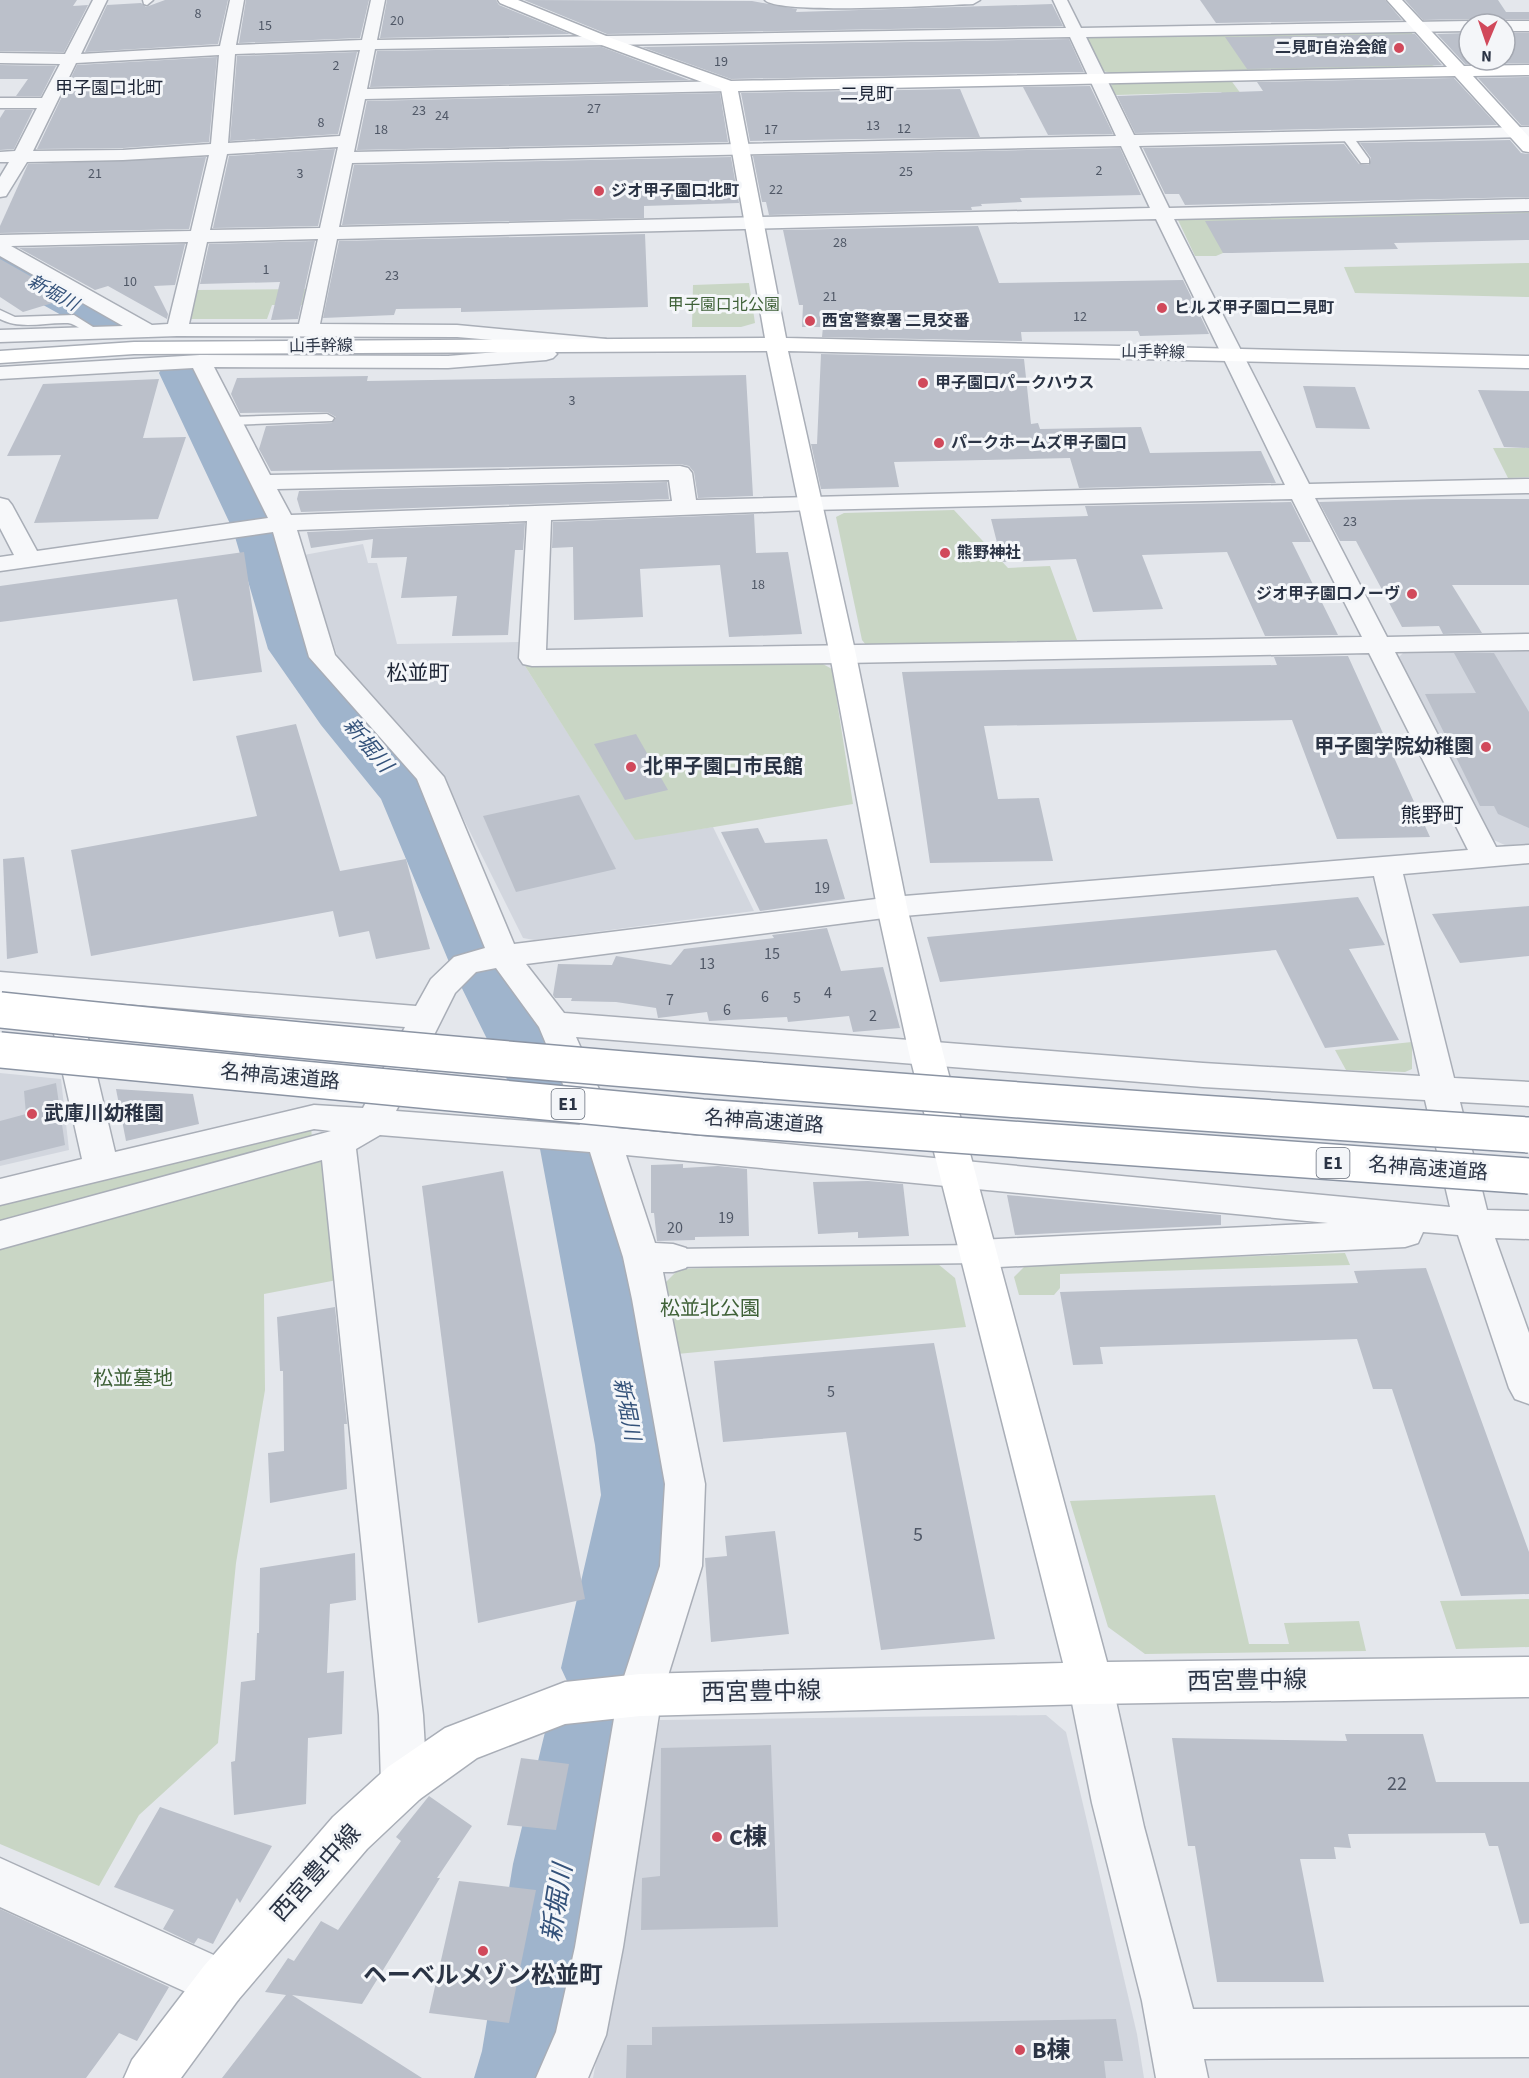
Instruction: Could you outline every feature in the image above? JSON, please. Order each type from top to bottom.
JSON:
[{"type":"main road","points":[[505,0],[605,41],[729,86],[1457,70]]},
{"type":"main road","points":[[1394,0],[1457,69]]},
{"type":"main road","points":[[1460,72],[1522,132],[1529,147]]},
{"type":"main road","points":[[729,86],[777,346],[843,655],[892,907],[926,1053],[1090,1683]]},
{"type":"main road","name":"山手幹線","points":[[0,357],[134,348],[643,347],[803,344],[1529,362]]},
{"type":"main road","name":"名神高速道路","points":[[0,1010],[395,1051],[1129,1109],[1529,1135]]},
{"type":"main road","name":"名神高速道路","points":[[0,1050],[702,1117],[1529,1176]]},
{"type":"main road","name":"西宮豊中線","points":[[150,2078],[221,1983],[350,1833],[404,1783],[461,1743],[565,1703],[640,1695],[1090,1683],[1529,1677]]},
{"type":"street","points":[[0,192],[21,157],[100,0]]},
{"type":"street","points":[[177,330],[219,149],[227,50],[237,0]]},
{"type":"street","points":[[308,330],[378,0]]},
{"type":"street","points":[[772,0],[808,17],[1076,32],[1457,26]]},
{"type":"street","points":[[0,58],[70,59],[369,45],[605,41],[973,0]]},
{"type":"street","points":[[1060,0],[1162,213],[1300,491],[1486,856]]},
{"type":"street","points":[[358,94],[729,86]]},
{"type":"street","points":[[0,104],[48,103]]},
{"type":"street","points":[[0,158],[123,155],[219,149],[741,151],[1522,132]]},
{"type":"street","points":[[0,247],[200,236],[1529,205]]},
{"type":"street","points":[[0,247],[146,330]]},
{"type":"street","points":[[0,336],[146,330],[457,331],[643,347]]},
{"type":"street","points":[[0,373],[200,361],[448,362],[643,347]]},
{"type":"street","points":[[200,361],[262,482],[322,657],[430,777],[486,959],[554,1024],[657,1258],[651,1299],[685,1484],[681,1566],[640,1695],[581,2035],[562,2078]]},
{"type":"street","points":[[262,482],[680,473],[685,508]]},
{"type":"street","points":[[0,564],[277,524],[811,503],[1529,486]]},
{"type":"street","points":[[0,504],[29,560]]},
{"type":"street","points":[[539,514],[532,658],[843,655],[1529,642]]},
{"type":"street","points":[[0,1235],[338,1143],[373,1123],[441,987],[486,959],[892,907],[1529,854]]},
{"type":"street","points":[[1386,865],[1472,1223],[1529,1388]]},
{"type":"street","points":[[0,983],[426,1018]]},
{"type":"street","points":[[61,988],[101,1168]]},
{"type":"street","points":[[554,1024],[1203,1075],[1529,1094]]},
{"type":"street","points":[[0,1192],[314,1117],[604,1140],[1472,1223],[1529,1225]]},
{"type":"street","points":[[338,1143],[401,1715],[404,1783]]},
{"type":"street","points":[[978,1254],[1411,1233],[1472,1223]]},
{"type":"street","points":[[1090,1683],[1100,1738],[1132,1874],[1179,2056],[1529,2032]]},
{"type":"street","points":[[0,1882],[221,1983]]},
{"type":"lane","points":[[1347,136],[1365,161]]},
{"type":"lane","points":[[0,314],[13,321],[74,319],[94,332]]},
{"type":"lane","points":[[231,421],[327,418]]},
{"type":"lane","points":[[657,1258],[978,1254]]},
{"type":"shaded area","points":[[363,544],[368,563],[377,563],[397,644],[519,642],[525,666],[635,839],[713,827],[754,911],[534,940],[523,938],[447,786],[338,658],[304,555]]},
{"type":"shaded area","name":"甲子園学院幼稚園","points":[[1529,649],[1529,844],[1507,846],[1487,837],[1398,658],[1405,651]]},
{"type":"shaded area","name":"武庫川幼稚園","points":[[0,1073],[61,1079],[69,1150],[0,1166]]},
{"type":"shaded area","points":[[1046,1715],[1066,1732],[1137,2034],[1144,2078],[593,2078],[660,1720]]},
{"type":"green space","points":[[1410,31],[1438,63],[1432,66],[1111,73],[1103,71],[1085,37]]},
{"type":"green space","points":[[1230,79],[1244,98],[1227,98],[1221,92],[1116,95],[1111,86],[1114,82]]},
{"type":"green space","points":[[1529,208],[1529,219],[1223,253],[1216,256],[1195,256],[1178,220],[1184,216]]},
{"type":"green space","points":[[1529,263],[1529,297],[1355,293],[1344,267]]},
{"type":"green space","name":"甲子園口北公園","points":[[749,283],[755,323],[741,327],[692,327],[693,285]]},
{"type":"green space","points":[[308,289],[304,305],[272,305],[267,319],[191,319],[195,290]]},
{"type":"green space","points":[[1493,448],[1529,448],[1529,477],[1508,478]]},
{"type":"green space","name":"熊野神社","points":[[954,510],[1008,568],[1050,566],[1077,640],[866,645],[862,640],[836,517],[844,513]]},
{"type":"green space","points":[[821,663],[832,669],[853,804],[635,840],[525,666]]},
{"type":"green space","points":[[1412,1042],[1412,1069],[1405,1072],[1346,1070],[1335,1050]]},
{"type":"green space","points":[[311,1127],[312,1139],[0,1226],[0,1201]]},
{"type":"green space","name":"松並墓地","points":[[326,1155],[337,1280],[264,1294],[265,1390],[236,1563],[218,1743],[139,1815],[99,1886],[0,1844],[0,1244]]},
{"type":"green space","points":[[1345,1253],[1350,1265],[1060,1274],[1060,1288],[1054,1295],[1019,1295],[1014,1277],[1027,1264]]},
{"type":"green space","name":"松並北公園","points":[[815,1264],[938,1264],[955,1278],[966,1327],[677,1354],[661,1287],[679,1269]]},
{"type":"green space","points":[[1215,1495],[1249,1644],[1289,1644],[1284,1623],[1359,1621],[1366,1651],[1145,1654],[1108,1627],[1070,1501]]},
{"type":"green space","points":[[1529,1599],[1529,1647],[1456,1649],[1440,1601]]},
{"type":"building","points":[[0,0],[77,0],[73,6],[88,5],[64,52],[0,51]]},
{"type":"building","points":[[165,0],[228,0],[218,44],[85,52],[107,5],[141,3],[146,7]]},
{"type":"building","points":[[246,0],[369,0],[360,38],[239,43]]},
{"type":"building","points":[[387,0],[496,0],[499,5],[570,34],[380,38]]},
{"type":"building","points":[[524,0],[752,1],[797,9],[796,12],[1052,4],[1063,26],[607,34]]},
{"type":"building","points":[[1200,0],[1385,0],[1402,20],[1216,23]]},
{"type":"building","points":[[1405,0],[1498,0],[1506,12],[1457,12],[1457,19],[1423,20]]},
{"type":"building","points":[[1517,12],[1529,12],[1529,19],[1517,19]]},
{"type":"building","points":[[1457,33],[1457,55],[1437,34]]},
{"type":"building","points":[[1517,33],[1529,33],[1529,63],[1517,63]]},
{"type":"building","points":[[1415,34],[1442,65],[1247,69],[1225,37]]},
{"type":"building","points":[[1069,39],[1084,72],[731,79],[642,47]]},
{"type":"building","points":[[602,47],[689,80],[370,87],[377,51]]},
{"type":"building","points":[[357,52],[338,134],[230,141],[237,56]]},
{"type":"building","points":[[217,57],[209,142],[123,148],[37,149],[77,65]]},
{"type":"building","points":[[0,65],[56,66],[41,96],[16,96],[28,79],[0,79]]},
{"type":"building","points":[[1529,77],[1529,125],[1521,125],[1478,78]]},
{"type":"building","points":[[1454,78],[1497,125],[1135,133],[1117,96],[1263,91],[1257,82]]},
{"type":"building","points":[[1090,86],[1113,134],[1048,135],[1023,87]]},
{"type":"building","points":[[960,89],[980,137],[750,141],[741,93]]},
{"type":"building","points":[[720,93],[728,142],[357,150],[367,101]]},
{"type":"building","points":[[5,110],[33,110],[14,149],[0,150],[0,118]]},
{"type":"building","points":[[1510,140],[1521,153],[1529,154],[1529,197],[1185,205],[1179,194],[1165,194],[1143,148],[1344,144],[1359,164],[1369,165],[1371,158],[1360,143]]},
{"type":"building","points":[[1120,148],[1141,195],[1020,198],[1022,202],[981,204],[982,206],[971,207],[972,210],[769,215],[766,202],[762,202],[753,156]]},
{"type":"building","points":[[335,149],[318,226],[213,228],[229,156]]},
{"type":"building","points":[[206,157],[189,229],[0,233],[0,226],[28,164]]},
{"type":"building","points":[[731,157],[739,203],[644,206],[644,218],[342,225],[354,165]]},
{"type":"building","points":[[1529,213],[1529,240],[1394,243],[1398,249],[1223,253],[1205,221]]},
{"type":"building","points":[[978,226],[999,283],[1183,280],[1209,334],[1140,336],[1138,331],[1021,332],[1022,341],[822,337],[823,327],[802,327],[803,305],[799,305],[783,230]]},
{"type":"building","points":[[645,234],[648,307],[461,312],[461,308],[396,309],[394,315],[323,318],[339,241]]},
{"type":"building","points":[[315,241],[298,319],[271,320],[280,282],[200,284],[209,244]]},
{"type":"building","points":[[185,244],[175,285],[154,286],[168,314],[167,319],[108,286],[95,290],[19,248]]},
{"type":"building","points":[[0,259],[69,298],[23,312],[0,297]]},
{"type":"building","points":[[821,354],[1024,359],[1031,424],[1038,423],[1040,429],[1141,427],[1150,453],[1261,451],[1276,483],[1079,488],[1070,458],[894,462],[899,487],[821,489],[811,444],[817,444]]},
{"type":"building","points":[[746,375],[753,496],[698,498],[694,472],[689,466],[680,464],[271,471],[259,449],[266,426],[332,423],[336,417],[327,412],[240,413],[231,394],[237,378],[368,376],[367,381]]},
{"type":"building","points":[[159,379],[143,438],[186,437],[158,519],[34,523],[61,455],[7,456],[43,384]]},
{"type":"building","points":[[1303,386],[1355,387],[1370,429],[1316,428]]},
{"type":"building","points":[[1478,390],[1529,391],[1529,448],[1504,447]]},
{"type":"building","points":[[667,482],[669,499],[301,512],[297,499],[299,491]]},
{"type":"building","points":[[1529,499],[1529,585],[1452,585],[1482,633],[1443,634],[1439,626],[1402,627],[1356,541],[1340,541],[1319,502]]},
{"type":"building","points":[[1291,502],[1311,542],[1292,542],[1338,635],[1265,636],[1227,552],[1142,555],[1163,609],[1093,612],[1076,559],[1002,562],[991,519],[1088,516],[1085,506]]},
{"type":"building","points":[[754,514],[756,553],[788,552],[802,634],[729,637],[720,565],[640,569],[643,617],[574,620],[573,547],[552,548],[553,522]]},
{"type":"building","points":[[525,523],[523,550],[515,550],[508,635],[452,636],[457,596],[401,598],[407,557],[371,558],[373,539],[311,548],[307,532]]},
{"type":"building","points":[[244,552],[262,672],[193,681],[177,599],[0,622],[0,586]]},
{"type":"building","name":"甲子園学院幼稚園","points":[[1454,653],[1494,653],[1529,712],[1529,828],[1498,814],[1494,806],[1480,806],[1425,694],[1476,693]]},
{"type":"building","points":[[1348,656],[1430,837],[1337,839],[1292,720],[984,726],[998,799],[1039,798],[1053,861],[930,863],[902,672],[1277,665],[1274,657]]},
{"type":"building","points":[[296,724],[340,871],[406,859],[430,949],[376,959],[369,931],[339,937],[333,911],[91,956],[71,850],[257,816],[236,736]]},
{"type":"building","name":"北甲子園口市民館","points":[[636,734],[668,790],[625,800],[594,744]]},
{"type":"building","points":[[579,795],[616,869],[516,892],[483,816]]},
{"type":"building","points":[[758,828],[765,843],[827,839],[845,899],[760,911],[721,832]]},
{"type":"building","points":[[24,857],[38,953],[7,959],[3,859]]},
{"type":"building","points":[[1358,897],[1385,945],[1349,949],[1399,1040],[1325,1048],[1276,950],[940,982],[927,937]]},
{"type":"building","points":[[1529,906],[1529,956],[1460,963],[1432,914]]},
{"type":"building","points":[[827,928],[841,971],[883,967],[900,1028],[853,1032],[849,1016],[788,1022],[787,1017],[709,1021],[707,1012],[658,1018],[656,1008],[616,1002],[571,1001],[572,998],[555,998],[553,995],[558,964],[612,965],[616,956],[671,965],[684,949],[774,938],[772,935]]},
{"type":"building","name":"武庫川幼稚園","points":[[56,1083],[65,1145],[0,1161],[0,1121],[26,1114],[24,1091]]},
{"type":"building","points":[[116,1089],[193,1094],[199,1124],[126,1141]]},
{"type":"building","points":[[683,1164],[683,1168],[718,1166],[747,1169],[749,1236],[695,1237],[695,1240],[657,1241],[654,1213],[651,1213],[651,1165]]},
{"type":"building","points":[[503,1171],[585,1599],[478,1623],[422,1186]]},
{"type":"building","points":[[868,1181],[903,1184],[909,1236],[858,1238],[858,1232],[818,1234],[813,1182]]},
{"type":"building","points":[[1007,1195],[1221,1215],[1221,1225],[1015,1235]]},
{"type":"building","points":[[1426,1268],[1529,1552],[1529,1594],[1461,1596],[1392,1389],[1373,1389],[1357,1339],[1100,1347],[1103,1364],[1073,1365],[1060,1292],[1358,1283],[1354,1271]]},
{"type":"building","points":[[335,1307],[347,1424],[344,1424],[347,1489],[270,1503],[268,1453],[284,1451],[283,1371],[280,1371],[277,1317]]},
{"type":"building","points":[[934,1343],[995,1639],[881,1650],[846,1432],[723,1442],[714,1361]]},
{"type":"building","points":[[775,1531],[789,1634],[711,1642],[705,1558],[727,1556],[725,1536]]},
{"type":"building","points":[[355,1553],[356,1600],[330,1604],[327,1673],[344,1671],[342,1734],[308,1738],[306,1804],[234,1815],[231,1762],[235,1761],[241,1682],[255,1680],[257,1633],[259,1633],[260,1568]]},
{"type":"building","points":[[1345,1734],[1423,1734],[1436,1782],[1529,1782],[1529,1923],[1520,1924],[1498,1846],[1489,1846],[1485,1833],[1348,1834],[1351,1848],[1334,1847],[1336,1859],[1300,1859],[1324,1982],[1217,1982],[1195,1846],[1188,1846],[1172,1738],[1347,1741]]},
{"type":"building","name":"C棟","points":[[771,1745],[778,1927],[641,1930],[642,1878],[660,1876],[661,1748]]},
{"type":"building","points":[[521,1758],[569,1764],[556,1830],[507,1825]]},
{"type":"building","points":[[429,1796],[472,1826],[437,1878],[440,1878],[362,2004],[292,1995],[422,2078],[222,2078],[286,1995],[265,1992],[288,1958],[294,1961],[321,1921],[338,1930],[401,1841],[396,1837]]},
{"type":"building","points":[[160,1807],[272,1846],[240,1903],[237,1898],[213,1944],[198,1938],[194,1944],[163,1929],[174,1910],[114,1887]]},
{"type":"building","name":"ヘーベルメゾン松並町","points":[[459,1881],[536,1890],[509,2023],[429,2013]]},
{"type":"building","points":[[0,1909],[169,1987],[137,2041],[119,2033],[86,2078],[0,2078]]},
{"type":"building","points":[[1116,2019],[1123,2061],[1104,2061],[1106,2078],[626,2078],[627,2045],[652,2045],[652,2027]]},
{"type":"waterway","name":"新堀川","points":[[0,264],[105,322]]},
{"type":"waterway","name":"新堀川","points":[[181,373],[258,530],[295,649],[341,713],[409,795],[482,962],[561,1116]]},
{"type":"waterway","name":"新堀川","points":[[576,1149],[637,1445],[644,1495],[607,1668]]},
{"type":"waterway","name":"新堀川","points":[[527,2078],[535,2051],[562,1864],[593,1728]]},
{"type":"place","name":"二見町自治会館","points":[[1399,48]]},
{"type":"place","name":"ジオ甲子園口北町","points":[[599,191]]},
{"type":"place","name":"ヒルズ甲子園口二見町","points":[[1162,308]]},
{"type":"place","name":"西宮警察署 二見交番","points":[[810,321]]},
{"type":"place","name":"甲子園口パークハウス","points":[[923,383]]},
{"type":"place","name":"パークホームズ甲子園口","points":[[939,443]]},
{"type":"place","name":"熊野神社","points":[[945,553]]},
{"type":"place","name":"ジオ甲子園口ノーヴ","points":[[1412,594]]},
{"type":"place","name":"甲子園学院幼稚園","points":[[1486,747]]},
{"type":"place","name":"北甲子園口市民館","points":[[631,767]]},
{"type":"place","name":"武庫川幼稚園","points":[[32,1114]]},
{"type":"place","name":"C棟","points":[[717,1837]]},
{"type":"place","name":"ヘーベルメゾン松並町","points":[[483,1951]]},
{"type":"place","name":"B棟","points":[[1020,2050]]},
{"type":"district","name":"甲子園口北町","points":[[109,88]]},
{"type":"district","name":"二見町","points":[[867,94]]},
{"type":"district","name":"松並町","points":[[418,673]]},
{"type":"district","name":"熊野町","points":[[1432,815]]}]
